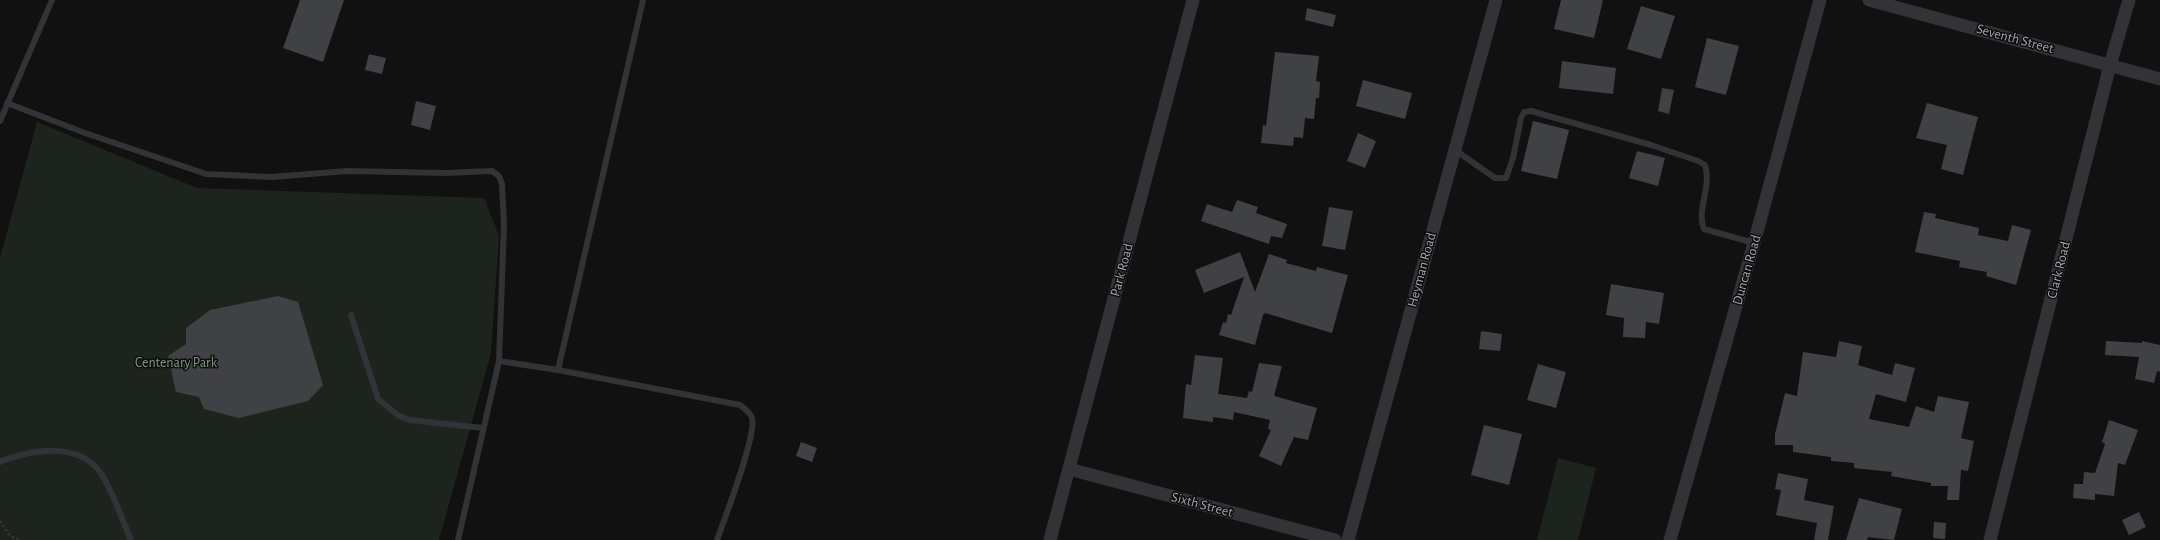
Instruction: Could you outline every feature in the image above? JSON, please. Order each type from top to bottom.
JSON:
[{"type":"street","name":"Park Road","points":[[1050,540],[1193,0]]},
{"type":"street","name":"Heyman Road","points":[[1348,540],[1496,0]]},
{"type":"street","name":"Duncan Road","points":[[1670,540],[1754,243],[1820,0]]},
{"type":"street","name":"Seventh Street","points":[[1869,0],[2160,79]]},
{"type":"street","name":"Clark Road","points":[[1990,540],[2110,65],[2128,0]]},
{"type":"street","name":"Sixth Street","points":[[1069,469],[1335,540]]},
{"type":"lane","points":[[0,121],[52,0]]},
{"type":"lane","points":[[558,370],[644,0]]},
{"type":"lane","points":[[7,103],[85,133],[206,174],[272,177],[347,171],[445,173],[492,171],[499,176],[502,184],[504,225],[499,362],[458,540]]},
{"type":"lane","points":[[1455,150],[1495,178],[1506,178],[1513,158],[1521,118],[1524,112],[1531,111],[1651,145],[1698,161],[1705,165],[1708,172],[1701,223],[1704,229],[1754,243]]},
{"type":"lane","points":[[351,315],[378,399],[389,409],[399,416],[410,420],[483,428]]},
{"type":"lane","points":[[499,362],[558,370],[740,405],[747,410],[752,418],[753,428],[739,478],[717,540]]},
{"type":"lane","points":[[0,462],[17,455],[49,451],[81,456],[101,474],[131,540]]},
{"type":"path","points":[[0,521],[10,536],[20,540]]},
{"type":"green space","name":"Centenary Park","points":[[37,122],[197,188],[484,198],[499,236],[491,353],[439,540],[0,540],[0,258]]},
{"type":"green space","points":[[1558,458],[1596,468],[1578,540],[1537,540]]},
{"type":"building","points":[[300,0],[344,0],[323,62],[283,48]]},
{"type":"building","points":[[1561,0],[1603,0],[1594,38],[1554,29]]},
{"type":"building","points":[[1641,6],[1675,16],[1661,59],[1627,49]]},
{"type":"building","points":[[1307,8],[1336,15],[1333,27],[1305,20]]},
{"type":"building","points":[[1707,38],[1739,46],[1726,95],[1695,87]]},
{"type":"building","points":[[1275,52],[1319,56],[1316,81],[1320,82],[1319,98],[1316,98],[1314,119],[1305,118],[1303,138],[1294,137],[1293,146],[1261,143],[1263,125],[1266,126]]},
{"type":"building","points":[[369,54],[386,58],[382,74],[365,70]]},
{"type":"building","points":[[1562,61],[1616,68],[1613,94],[1559,88]]},
{"type":"building","points":[[1363,80],[1412,93],[1405,119],[1356,106]]},
{"type":"building","points":[[1662,88],[1674,90],[1669,114],[1658,111]]},
{"type":"building","points":[[416,101],[436,106],[430,130],[411,125]]},
{"type":"building","points":[[1927,103],[1978,117],[1963,175],[1941,169],[1947,145],[1916,138]]},
{"type":"building","points":[[1533,121],[1569,130],[1557,179],[1521,171]]},
{"type":"building","points":[[1358,133],[1376,141],[1365,168],[1347,161]]},
{"type":"building","points":[[1637,151],[1665,158],[1658,186],[1629,178]]},
{"type":"building","points":[[1237,200],[1258,207],[1256,213],[1287,224],[1282,238],[1271,236],[1269,244],[1201,221],[1207,204],[1232,212]]},
{"type":"building","points":[[1329,207],[1353,211],[1345,250],[1322,246]]},
{"type":"building","points":[[1924,212],[1936,214],[1935,218],[1979,228],[1978,235],[2008,241],[2012,225],[2031,230],[2016,285],[1986,276],[1987,272],[1959,267],[1960,261],[1915,252]]},
{"type":"building","points":[[1240,252],[1255,292],[1269,254],[1287,260],[1286,263],[1316,271],[1317,267],[1348,275],[1332,333],[1265,313],[1263,315],[1255,345],[1219,335],[1223,322],[1226,323],[1228,314],[1231,315],[1244,277],[1204,293],[1195,270]]},
{"type":"building","points":[[1611,284],[1664,293],[1659,324],[1646,322],[1645,338],[1623,337],[1624,318],[1606,315]]},
{"type":"building","points":[[278,296],[298,302],[323,385],[308,401],[239,418],[204,409],[199,397],[176,392],[168,356],[186,344],[186,328],[210,310]]},
{"type":"building","points":[[1481,331],[1502,334],[1500,351],[1479,349]]},
{"type":"building","points":[[1839,341],[1862,346],[1858,365],[1892,375],[1895,363],[1915,368],[1906,402],[1876,394],[1869,419],[1909,427],[1916,406],[1934,412],[1938,396],[1969,402],[1961,438],[1974,441],[1968,471],[1961,470],[1959,500],[1947,500],[1948,486],[1931,486],[1931,483],[1891,476],[1892,472],[1854,468],[1854,463],[1831,461],[1831,457],[1793,452],[1793,445],[1775,445],[1775,434],[1785,393],[1797,396],[1803,352],[1836,357]]},
{"type":"building","points":[[2106,341],[2142,343],[2142,341],[2160,345],[2160,372],[2157,371],[2154,383],[2135,379],[2139,357],[2105,355]]},
{"type":"building","points":[[1195,355],[1223,358],[1218,394],[1247,398],[1249,391],[1252,392],[1259,363],[1282,366],[1274,396],[1317,408],[1308,440],[1294,437],[1281,466],[1259,456],[1271,430],[1268,429],[1270,420],[1234,412],[1233,420],[1213,417],[1213,422],[1183,418],[1186,384],[1191,385]]},
{"type":"building","points":[[1538,364],[1566,372],[1556,408],[1527,400]]},
{"type":"building","points":[[2109,420],[2138,430],[2125,465],[2118,463],[2114,496],[2095,494],[2095,500],[2073,498],[2074,484],[2083,484],[2084,472],[2095,473],[2105,444],[2102,442]]},
{"type":"building","points":[[1484,425],[1522,434],[1509,485],[1471,475]]},
{"type":"building","points":[[801,442],[817,448],[812,462],[796,456]]},
{"type":"building","points":[[1778,473],[1808,479],[1804,500],[1834,506],[1828,540],[1814,540],[1817,523],[1776,515],[1781,490],[1775,489]]},
{"type":"building","points":[[1859,498],[1902,509],[1894,540],[1868,537],[1867,540],[1846,540]]},
{"type":"building","points":[[2139,512],[2146,527],[2129,535],[2122,520]]},
{"type":"building","points":[[1934,522],[1946,523],[1945,539],[1933,538]]}]
